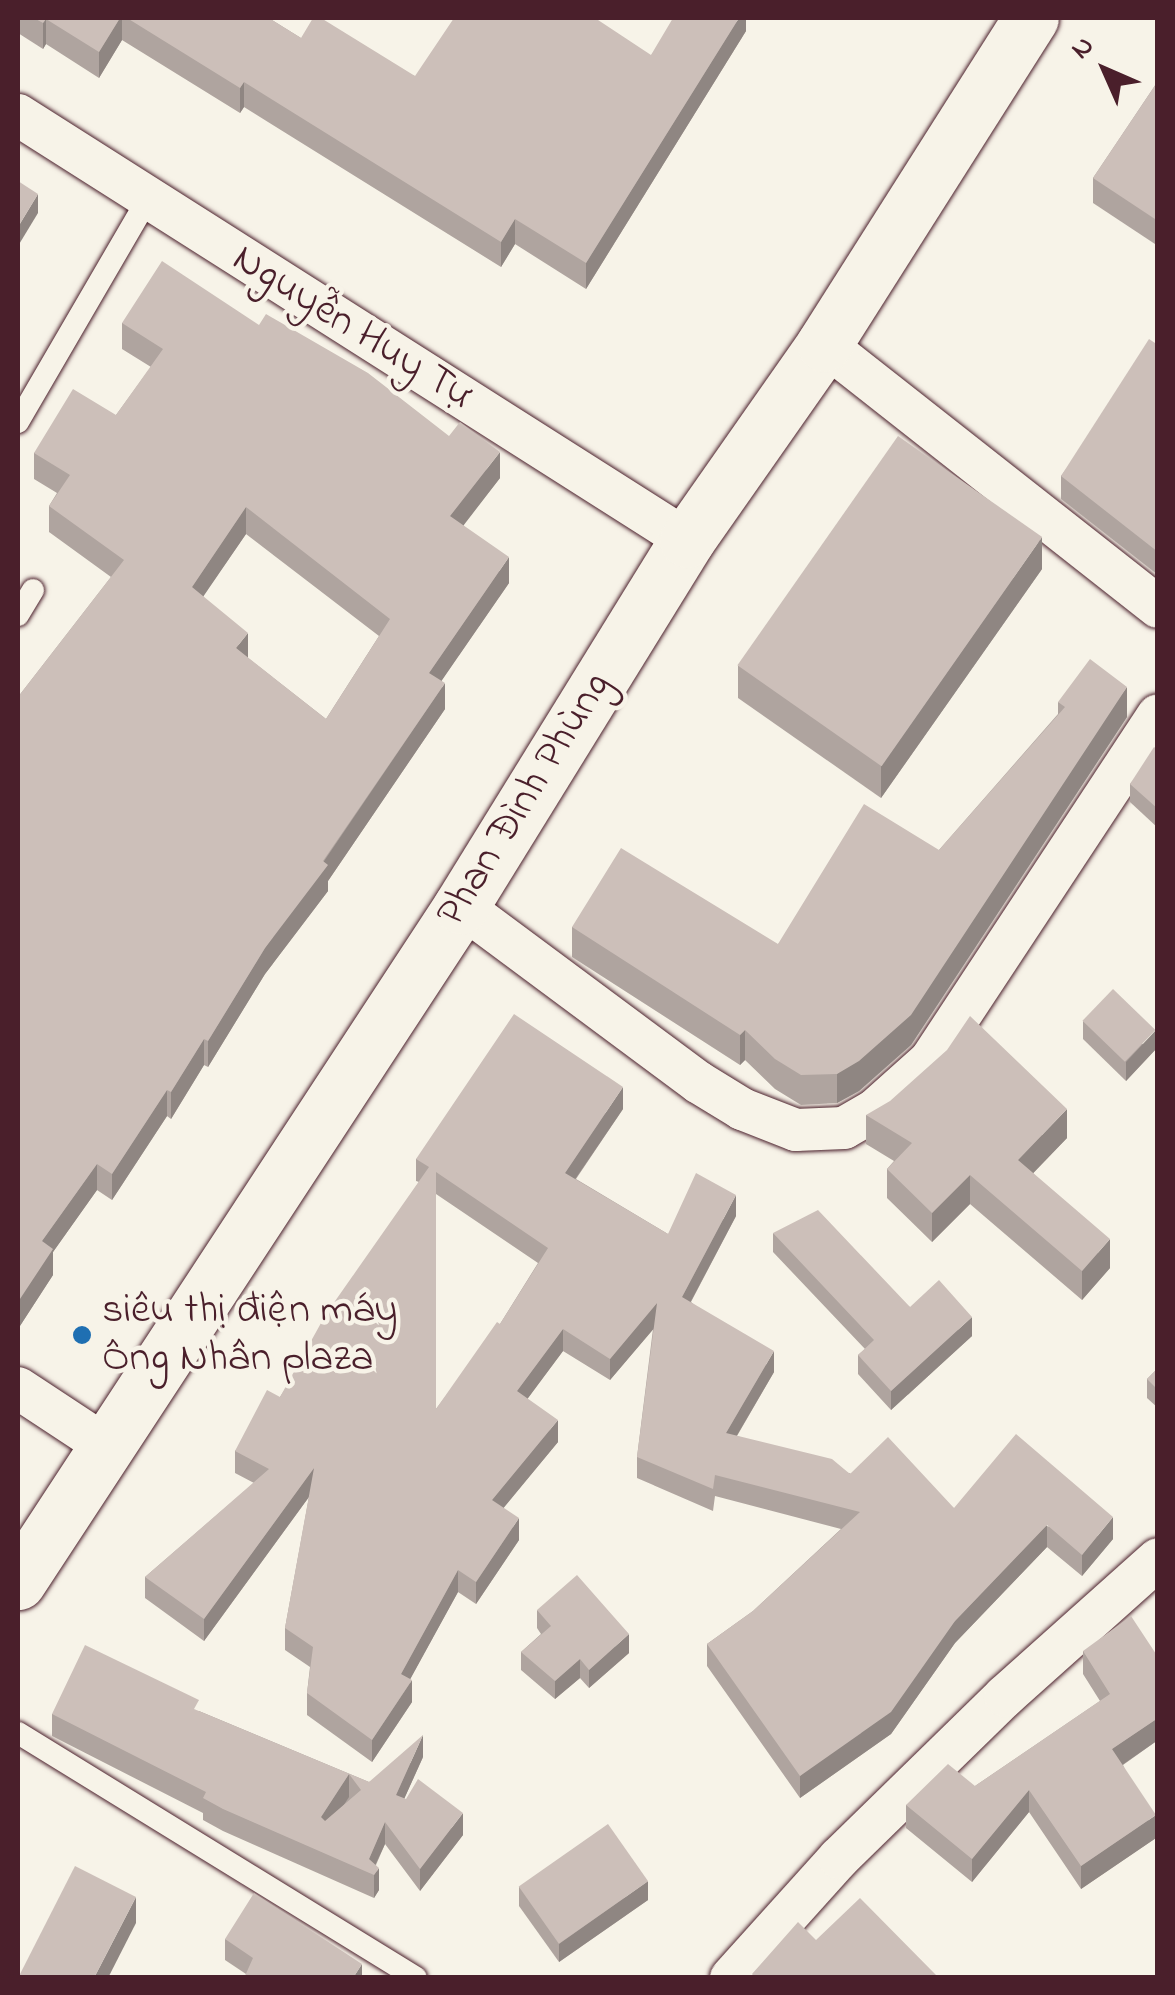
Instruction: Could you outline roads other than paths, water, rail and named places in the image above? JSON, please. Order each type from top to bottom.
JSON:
[{"type":"main road","name":"Phan Đình Phùng","points":[[18,1582],[460,906],[687,540],[824,344],[1031,18]]},
{"type":"street","name":"Nguyễn Huy Tự","points":[[18,115],[687,540]]},
{"type":"street","points":[[824,344],[1158,608]]},
{"type":"street","points":[[460,906],[698,1082],[742,1109],[796,1130],[844,1128],[874,1111],[930,1061],[1158,716]]},
{"type":"street","points":[[18,1388],[106,1446]]},
{"type":"street","points":[[731,1978],[839,1858],[1005,1696],[1158,1559]]},
{"type":"lane","points":[[18,422],[148,199]]},
{"type":"lane","points":[[18,599],[33,590],[18,615]]},
{"type":"lane","points":[[18,1733],[416,1978]]},
{"type":"place","name":"siêu thị điện máy Ông Nhân plaza","points":[[82,1335]]}]
